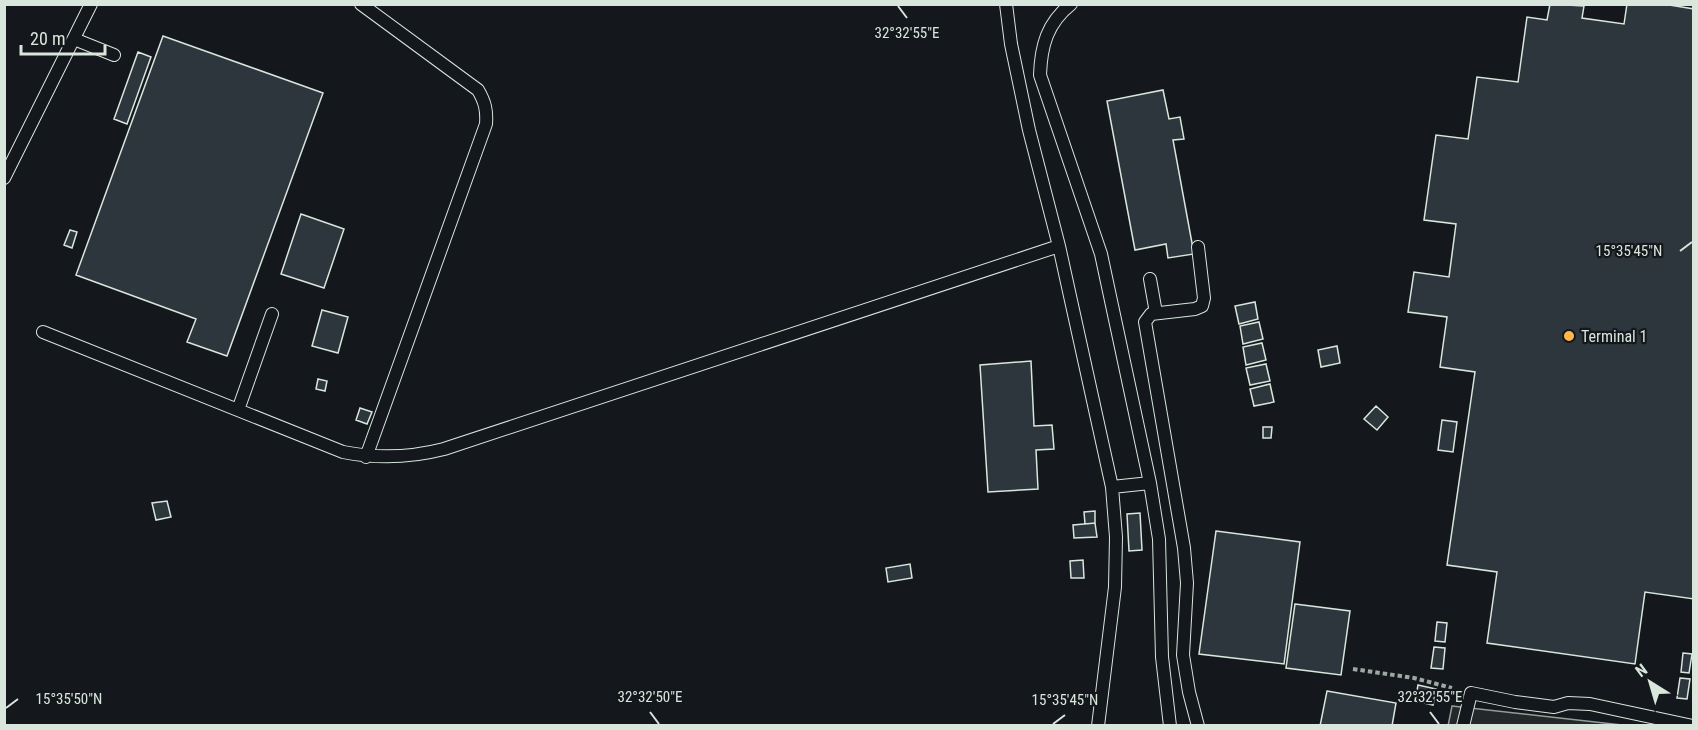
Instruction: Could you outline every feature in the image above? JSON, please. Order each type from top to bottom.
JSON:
[{"type":"lane","points":[[4,178],[91,4]]},
{"type":"lane","points":[[361,4],[478,90],[487,112],[486,124],[366,457]]},
{"type":"lane","points":[[1006,4],[1011,44],[1029,130],[1059,246],[1112,487],[1116,537],[1115,587],[1098,726]]},
{"type":"lane","points":[[1071,4],[1048,31],[1041,52],[1040,75],[1101,254],[1150,483],[1159,539],[1162,657],[1170,726]]},
{"type":"lane","points":[[74,39],[114,55]]},
{"type":"lane","points":[[43,332],[343,452],[366,457],[392,458],[444,449],[1059,246]]},
{"type":"lane","points":[[1198,247],[1204,298],[1202,306],[1195,309],[1156,313],[1147,317],[1145,327],[1184,548],[1187,583],[1183,655],[1198,726]]},
{"type":"lane","points":[[1150,279],[1156,313]]},
{"type":"lane","points":[[238,410],[272,314]]},
{"type":"lane","points":[[1112,487],[1150,483]]},
{"type":"lane","points":[[1463,726],[1471,693],[1554,707],[1568,703],[1590,704],[1693,726]]},
{"type":"path","points":[[1353,669],[1414,678],[1471,693]]},
{"type":"shaded area","points":[[1452,706],[1622,725],[1448,726]]},
{"type":"building","name":"Terminal 1","points":[[1550,4],[1584,6],[1582,18],[1624,24],[1627,4],[1663,4],[1694,9],[1694,599],[1645,592],[1635,664],[1487,643],[1497,572],[1447,565],[1475,372],[1440,367],[1447,317],[1408,312],[1414,272],[1449,277],[1456,224],[1424,220],[1436,135],[1468,139],[1477,77],[1518,82],[1527,17],[1547,20]]},
{"type":"building","points":[[163,36],[323,93],[227,356],[187,342],[196,319],[76,275]]},
{"type":"building","points":[[138,52],[151,57],[127,124],[114,119]]},
{"type":"building","points":[[1163,90],[1169,119],[1180,117],[1184,139],[1173,140],[1194,254],[1168,258],[1166,244],[1135,250],[1107,101]]},
{"type":"building","points":[[301,214],[344,229],[324,288],[281,274]]},
{"type":"building","points":[[70,230],[77,232],[72,248],[64,245]]},
{"type":"building","points":[[1255,302],[1258,319],[1239,324],[1235,306]]},
{"type":"building","points":[[322,310],[348,317],[338,353],[312,346]]},
{"type":"building","points":[[1259,322],[1263,339],[1243,344],[1240,326]]},
{"type":"building","points":[[1262,343],[1266,360],[1246,365],[1243,347]]},
{"type":"building","points":[[1337,346],[1340,363],[1321,367],[1318,350]]},
{"type":"building","points":[[1031,361],[1034,426],[1052,425],[1054,449],[1036,450],[1038,489],[988,492],[980,365]]},
{"type":"building","points":[[1266,364],[1270,381],[1250,385],[1246,368]]},
{"type":"building","points":[[318,379],[327,381],[325,391],[316,389]]},
{"type":"building","points":[[1270,384],[1274,402],[1254,406],[1250,389]]},
{"type":"building","points":[[1376,406],[1388,417],[1377,430],[1364,419]]},
{"type":"building","points":[[360,408],[372,412],[367,424],[356,420]]},
{"type":"building","points":[[1442,420],[1457,422],[1453,452],[1438,450]]},
{"type":"building","points":[[1263,427],[1272,427],[1271,438],[1263,438]]},
{"type":"building","points":[[167,501],[171,517],[156,520],[152,503]]},
{"type":"building","points":[[1095,511],[1095,523],[1085,524],[1084,512]]},
{"type":"building","points":[[1140,513],[1142,550],[1129,551],[1127,514]]},
{"type":"building","points":[[1095,523],[1097,537],[1074,538],[1073,525]]},
{"type":"building","points":[[1216,531],[1300,542],[1284,664],[1199,654]]},
{"type":"building","points":[[1083,560],[1084,578],[1071,578],[1070,561]]},
{"type":"building","points":[[910,564],[912,578],[888,582],[886,568]]},
{"type":"building","points":[[1295,604],[1350,611],[1341,675],[1286,668]]},
{"type":"building","points":[[1437,622],[1447,623],[1445,642],[1435,641]]},
{"type":"building","points":[[1434,647],[1445,648],[1443,669],[1431,668]]},
{"type":"building","points":[[1683,653],[1692,654],[1689,673],[1681,672]]},
{"type":"building","points":[[1680,678],[1690,679],[1687,699],[1677,698]]},
{"type":"building","points":[[1418,685],[1436,689],[1433,705],[1415,701]]},
{"type":"building","points":[[1327,691],[1396,703],[1392,726],[1320,726]]},
{"type":"place","name":"Terminal 1","points":[[1569,336]]}]
